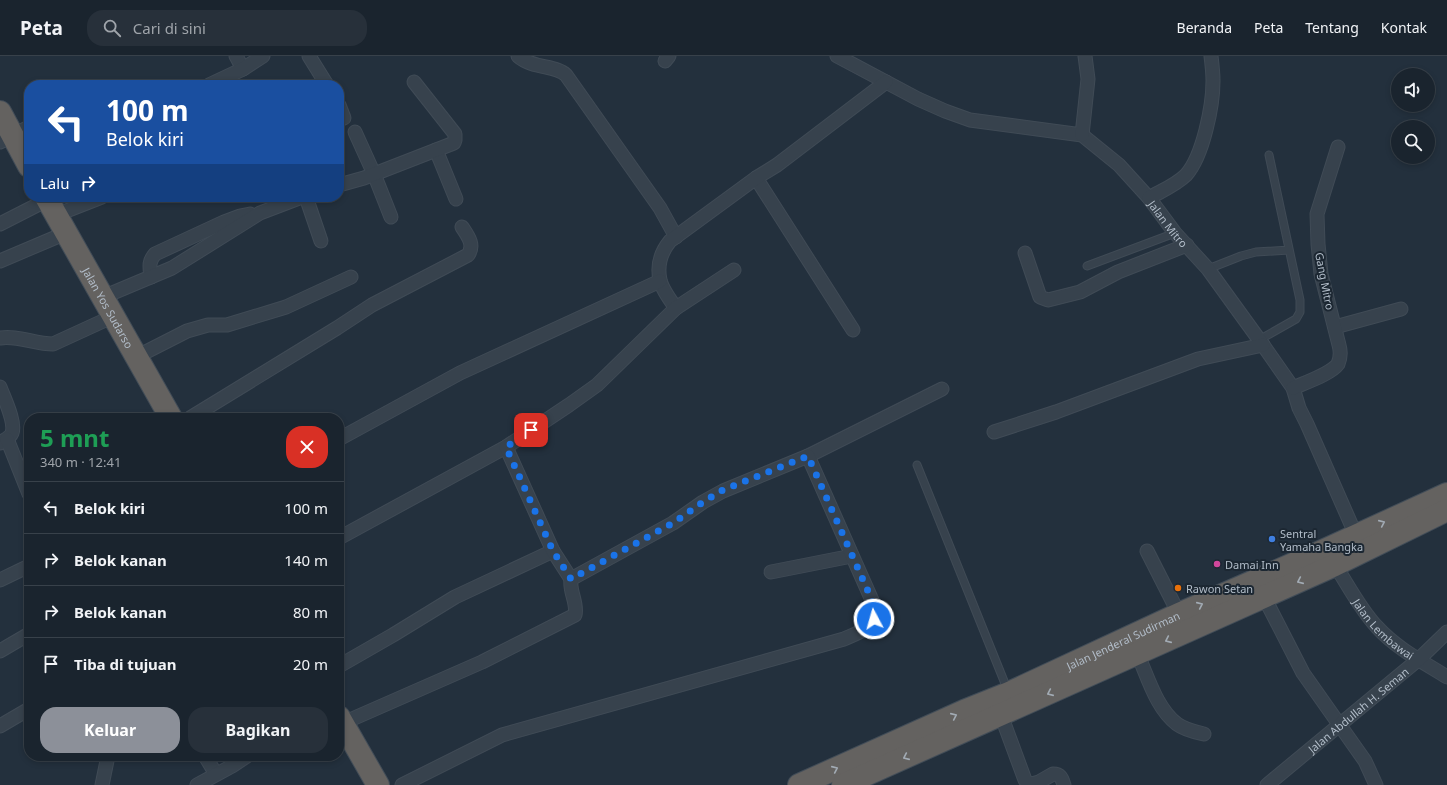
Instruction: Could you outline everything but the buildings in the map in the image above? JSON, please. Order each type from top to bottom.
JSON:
[{"type":"highway","points":[[0,112],[24,156]]},
{"type":"highway","name":"Jalan Yos Sudarso","points":[[54,211],[167,413]]},
{"type":"highway","name":"Jalan Jenderal Sudirman","points":[[799,785],[929,736],[1001,715],[1264,597],[1335,565],[1360,543],[1447,494]]},
{"type":"highway","name":"Jalan Jenderal Sudirman","points":[[843,785],[1008,693],[1178,614],[1318,553],[1360,543],[1447,510]]},
{"type":"highway","points":[[344,725],[378,785]]},
{"type":"street","points":[[236,56],[243,69]]},
{"type":"street","points":[[220,80],[243,69],[263,56]]},
{"type":"street","points":[[309,56],[324,80]]},
{"type":"street","points":[[518,56],[527,62],[560,71],[566,75],[660,208],[676,236]]},
{"type":"street","points":[[837,56],[914,97],[944,111],[970,120],[1082,135],[1088,79],[1085,56]]},
{"type":"street","points":[[1149,198],[1185,175],[1193,164],[1201,145],[1210,110],[1213,81],[1211,56]]},
{"type":"street","points":[[344,184],[454,143],[455,134],[414,82]]},
{"type":"street","points":[[676,308],[660,281],[660,259],[666,245],[676,236],[756,178],[777,165],[886,82]]},
{"type":"street","points":[[355,132],[391,217]]},
{"type":"street","name":"Jalan Mitro","points":[[1082,135],[1119,165],[1149,198],[1175,233],[1208,269],[1293,388],[1299,408],[1360,543]]},
{"type":"street","name":"Gang Mitro","points":[[1293,388],[1324,374],[1337,366],[1341,353],[1321,274],[1317,214],[1338,148]]},
{"type":"street","points":[[436,150],[456,199]]},
{"type":"street","points":[[756,178],[853,330]]},
{"type":"street","points":[[0,224],[85,202]]},
{"type":"street","points":[[103,297],[172,268],[260,213],[289,202]]},
{"type":"street","points":[[308,202],[321,241]]},
{"type":"street","points":[[0,261],[54,211]]},
{"type":"street","points":[[151,277],[149,264],[151,258],[155,254],[240,216],[260,213]]},
{"type":"street","points":[[198,413],[372,305],[468,255],[471,251],[470,239],[462,227]]},
{"type":"street","points":[[1025,253],[1040,297],[1048,300],[1080,292],[1118,272],[1186,245]]},
{"type":"street","points":[[344,535],[506,447],[597,385],[676,308],[734,270]]},
{"type":"street","points":[[136,357],[188,331],[208,325],[228,325],[286,307],[351,277]]},
{"type":"street","points":[[344,436],[460,373],[660,281]]},
{"type":"street","points":[[1335,327],[1401,309]]},
{"type":"street","points":[[0,338],[10,337],[42,344],[52,344],[114,316]]},
{"type":"street","points":[[994,432],[1056,412],[1198,358],[1261,342]]},
{"type":"street","points":[[0,387],[13,427],[12,434],[4,441],[24,483]]},
{"type":"street","points":[[571,579],[673,523],[723,490],[808,456],[942,389]]},
{"type":"street","points":[[344,719],[482,662],[574,617],[576,612],[570,585],[571,579],[553,551],[506,447]]},
{"type":"street","points":[[402,785],[502,736],[844,639],[864,629],[874,619],[875,610],[808,456]]},
{"type":"street","points":[[1147,550],[1178,614]]},
{"type":"street","points":[[344,663],[455,597],[553,551]]},
{"type":"street","points":[[771,572],[852,556]]},
{"type":"street","name":"Jalan Lembawai","points":[[1335,565],[1363,609],[1377,627],[1394,642],[1419,660],[1447,677]]},
{"type":"street","points":[[0,580],[24,568]]},
{"type":"street","points":[[1264,597],[1303,673],[1366,761],[1376,785]]},
{"type":"street","name":"Jalan Abdullah H. Seman","points":[[1267,785],[1419,660],[1447,632]]},
{"type":"street","points":[[0,651],[24,637]]},
{"type":"street","points":[[1137,653],[1156,697],[1166,713],[1178,725],[1191,731],[1204,734]]},
{"type":"street","points":[[0,726],[24,713]]},
{"type":"street","points":[[1001,715],[1025,780],[1032,784],[1057,774],[1060,776],[1064,785]]},
{"type":"street","points":[[102,785],[107,761]]},
{"type":"street","points":[[209,761],[216,774]]},
{"type":"street","points":[[197,785],[238,761]]},
{"type":"lane","points":[[1261,342],[1296,319],[1300,312],[1300,300],[1269,155]]},
{"type":"lane","points":[[1087,266],[1175,233]]},
{"type":"lane","points":[[1208,269],[1241,256],[1256,252],[1289,250]]},
{"type":"lane","points":[[917,465],[1008,693]]},
{"type":"place","name":"Sentral Yamaha Bangka","points":[[1272,539]]},
{"type":"place","name":"Damai Inn","points":[[1217,564]]},
{"type":"place","name":"Rawon Setan","points":[[1178,588]]},
{"type":"route","points":[[531,430],[506,447],[553,551],[571,579],[673,523],[723,490],[808,456],[871,598],[876,615],[874,619]]}]
